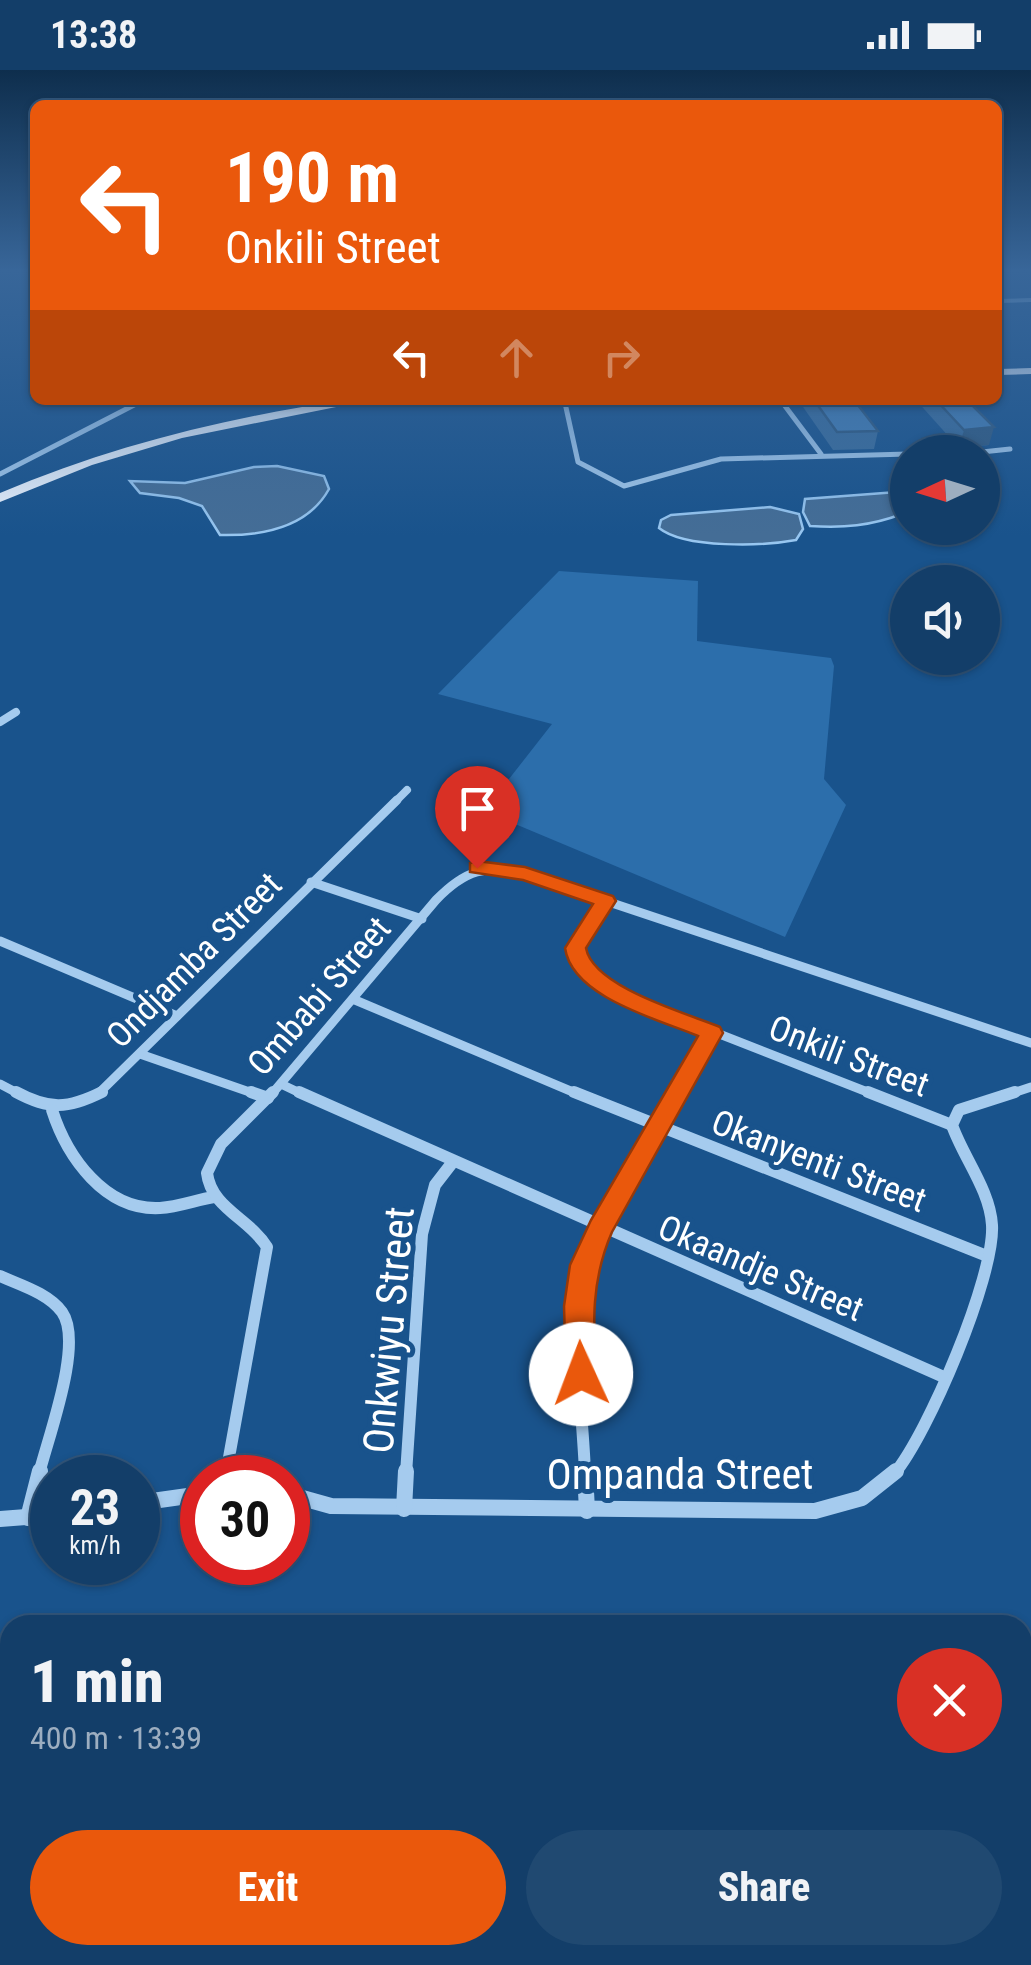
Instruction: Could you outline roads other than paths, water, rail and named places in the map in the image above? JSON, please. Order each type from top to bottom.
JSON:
[{"type":"main road","points":[[1002,370],[1031,369]]},
{"type":"main road","points":[[0,494],[68,463],[154,437],[308,405]]},
{"type":"main road","points":[[0,494],[160,441],[334,405]]},
{"type":"street","points":[[0,474],[133,405]]},
{"type":"street","points":[[565,405],[578,462],[624,486],[721,459],[890,454]]},
{"type":"street","points":[[786,405],[821,454]]},
{"type":"street","points":[[1000,450],[1010,449]]},
{"type":"street","points":[[0,722],[16,712]]},
{"type":"street","name":"Ondjamba Street","points":[[52,1110],[73,1108],[102,1092],[407,790]]},
{"type":"street","name":"Ombabi Street","points":[[214,1197],[206,1178],[210,1158],[281,1084],[422,919],[461,878],[477,868],[525,874],[1031,1043]]},
{"type":"street","points":[[311,882],[422,919]]},
{"type":"street","name":"Onkili Street","points":[[606,901],[576,948],[578,962],[612,992],[952,1125]]},
{"type":"street","points":[[0,940],[178,1016]]},
{"type":"street","name":"Okanyenti Street","points":[[355,1000],[656,1127],[988,1256]]},
{"type":"street","points":[[587,1511],[578,1306],[584,1265],[600,1228],[712,1033]]},
{"type":"street","points":[[140,1054],[268,1098]]},
{"type":"street","points":[[0,1084],[52,1110],[61,1139],[74,1160],[118,1198],[162,1208],[214,1197],[254,1226],[267,1246],[229,1455]]},
{"type":"street","name":"Okaandje Street","points":[[281,1084],[452,1164],[946,1378]]},
{"type":"street","points":[[952,1125],[959,1110],[1031,1087]]},
{"type":"street","name":"Ompanda Street","points":[[310,1500],[331,1506],[587,1511],[815,1511],[852,1505],[901,1466],[946,1378],[988,1256],[992,1226],[952,1125]]},
{"type":"street","name":"Onkwiyu Street","points":[[404,1508],[422,1234],[435,1185],[452,1164]]},
{"type":"street","points":[[0,1276],[64,1310],[72,1328],[70,1355],[28,1518],[0,1518]]}]
